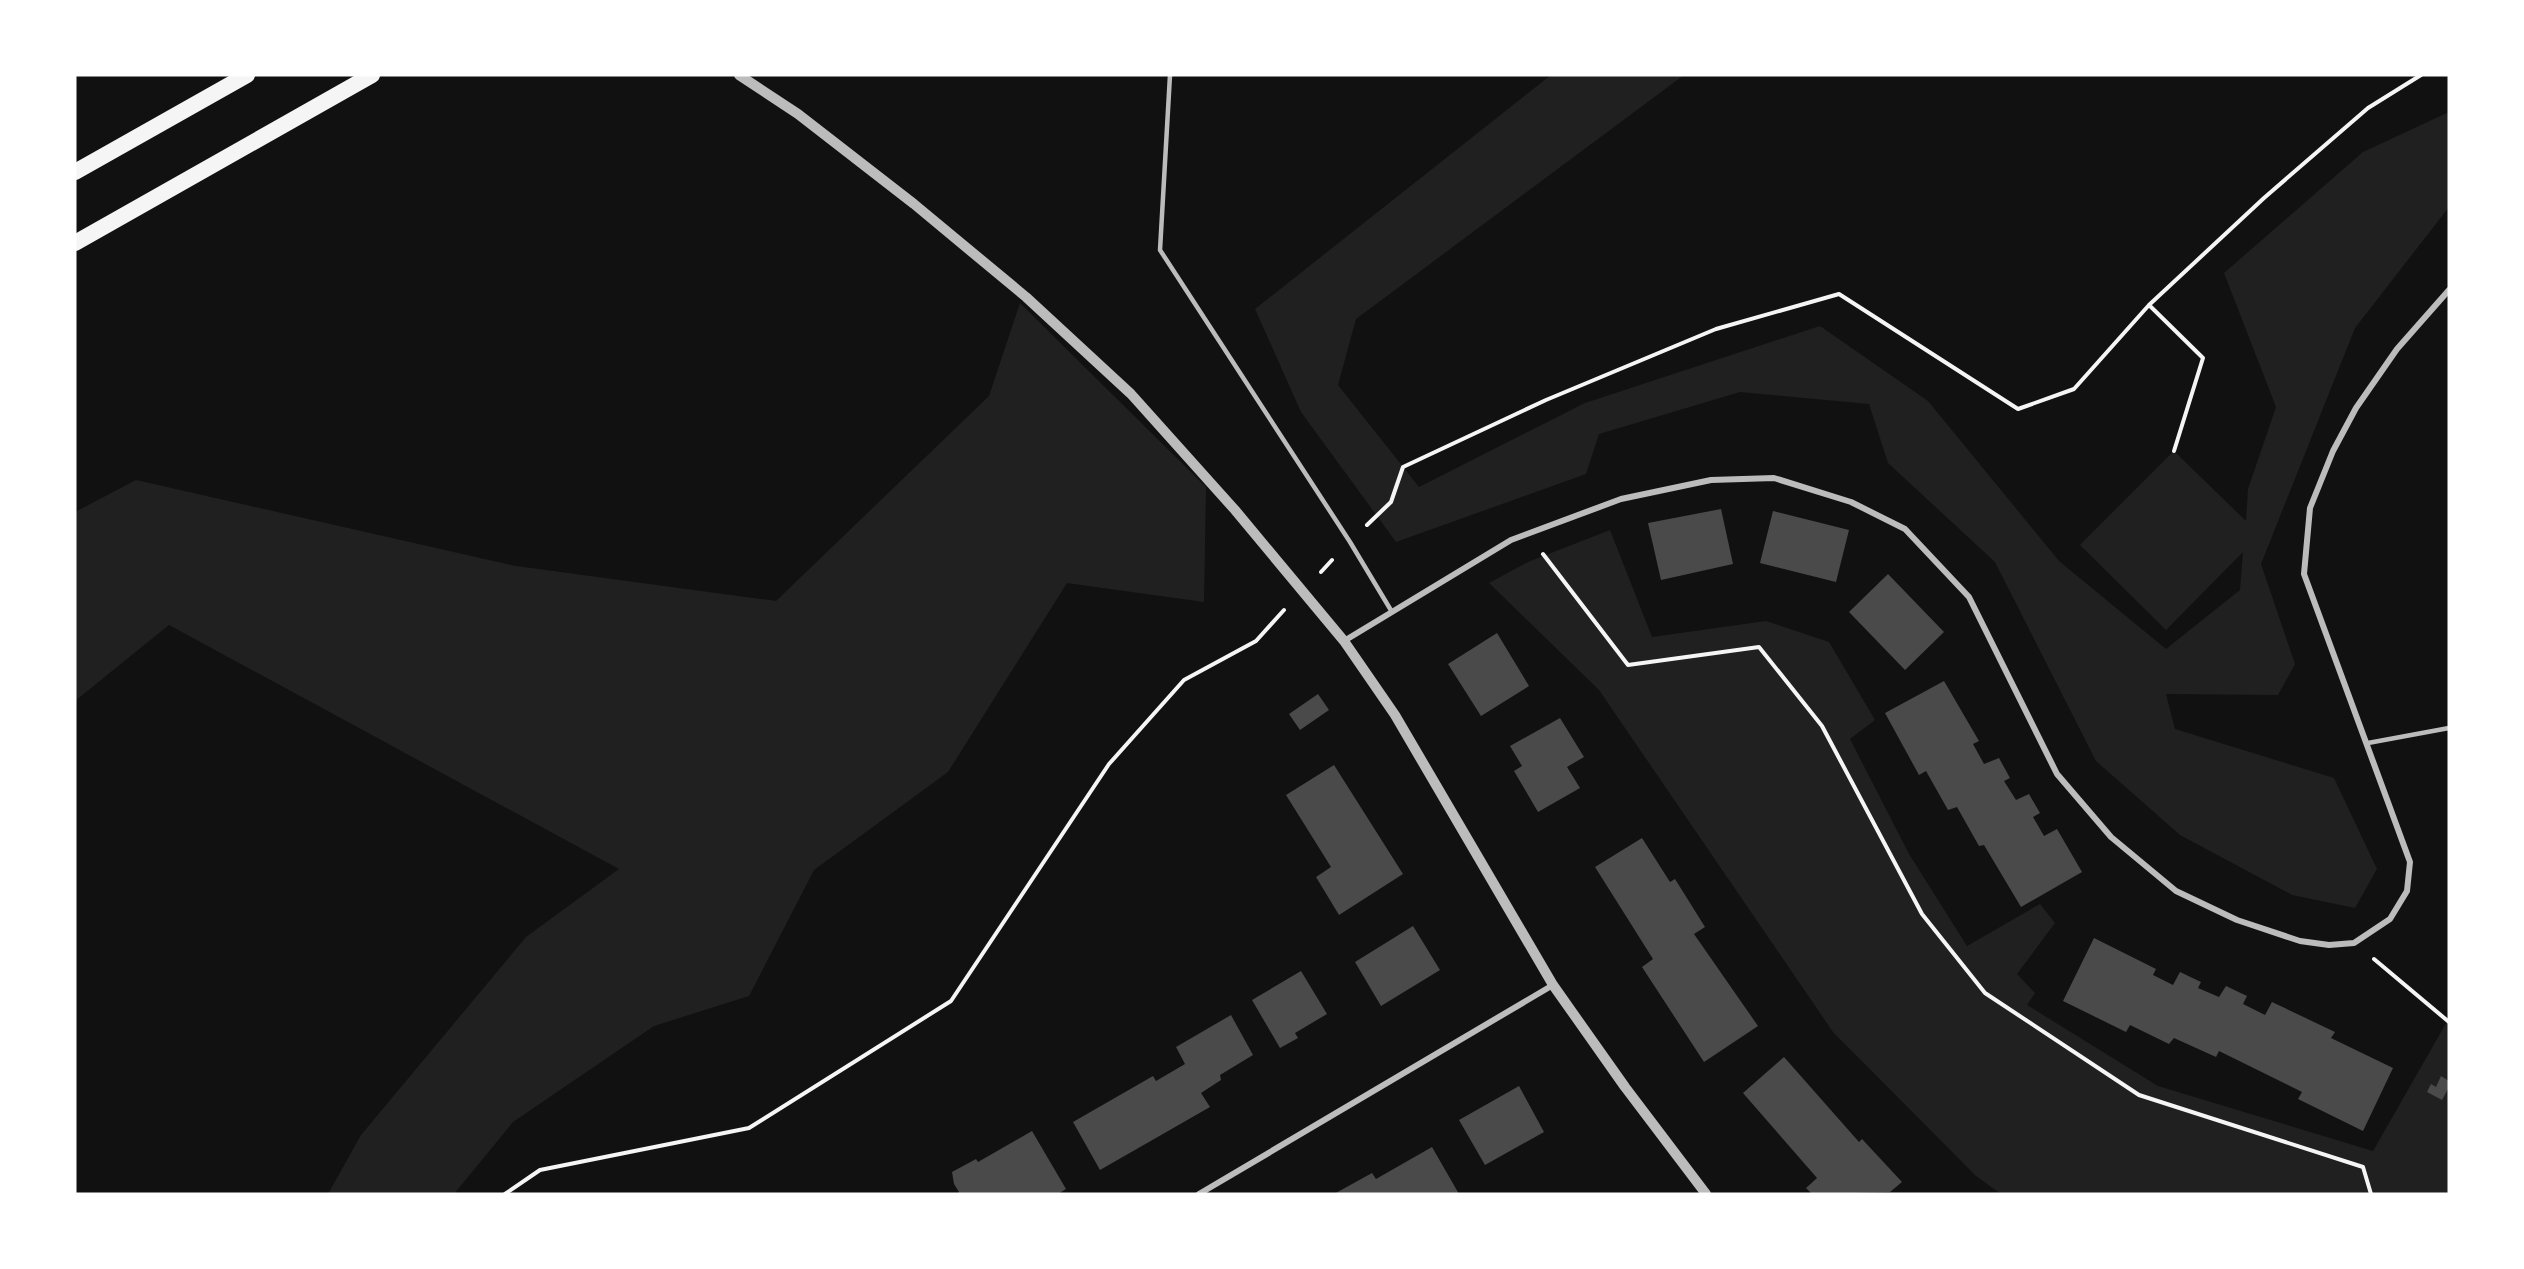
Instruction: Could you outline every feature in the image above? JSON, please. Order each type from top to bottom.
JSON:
[{"type":"highway","points":[[75,172],[247,75]]},
{"type":"highway","points":[[75,243],[372,75]]},
{"type":"street","points":[[738,75],[798,114],[923,211],[1026,297],[1131,394],[1235,510],[1344,641],[1395,715],[1554,985],[1625,1087],[1706,1194]]},
{"type":"street","points":[[1344,641],[1512,540],[1622,499],[1711,480],[1774,478],[1851,502],[1905,529],[1969,597],[2057,774],[2111,837],[2176,891],[2237,920],[2300,941],[2329,945],[2354,943],[2390,919],[2407,891],[2410,862],[2304,574],[2310,508],[2332,451],[2356,408],[2397,349],[2448,293]]},
{"type":"street","points":[[1199,1194],[1554,985]]},
{"type":"lane","points":[[1170,75],[1160,250],[1350,542],[1392,612]]},
{"type":"lane","points":[[2368,743],[2449,728]]},
{"type":"path","points":[[505,1194],[540,1170],[749,1128],[951,1001],[1109,764],[1184,680],[1256,641],[1302,591],[1391,502],[1403,467],[1546,400],[1716,329],[1839,294],[2018,409],[2074,389],[2149,305],[2264,198],[2368,108],[2421,75]]},
{"type":"path","points":[[2149,305],[2204,358],[2174,451]]},
{"type":"path","points":[[1527,535],[1628,665],[1759,647],[1822,726],[1922,914],[1985,993],[2139,1095],[2363,1167],[2371,1194]]},
{"type":"path","points":[[2354,943],[2449,1022]]},
{"type":"shaded area","points":[[1551,75],[1684,75],[1356,319],[1338,385],[1419,487],[1585,403],[1820,326],[1928,401],[2059,561],[2166,649],[2240,590],[2243,552],[2166,630],[2080,545],[2174,451],[2246,521],[2248,489],[2276,407],[2224,273],[2363,152],[2449,112],[2449,207],[2355,328],[2261,564],[2295,664],[2278,695],[2166,694],[2175,729],[2334,778],[2377,869],[2355,908],[2292,895],[2180,835],[2096,761],[1995,562],[1888,463],[1869,404],[1740,392],[1599,434],[1586,474],[1396,542],[1301,412],[1255,309]]},
{"type":"shaded area","points":[[1020,303],[1206,487],[1204,602],[1067,583],[948,772],[814,870],[749,996],[654,1026],[513,1122],[454,1194],[328,1194],[361,1135],[526,937],[619,869],[169,625],[75,701],[75,512],[136,480],[516,566],[776,601],[989,396]]},
{"type":"shaded area","points":[[1610,530],[1652,637],[1766,621],[1829,642],[1875,720],[1850,739],[1909,854],[1967,946],[2040,904],[2055,923],[2017,974],[2035,993],[2027,1005],[2158,1086],[2373,1151],[2449,1018],[2449,1194],[2001,1194],[1976,1176],[1833,1032],[1599,690],[1489,583],[1528,562]]},
{"type":"building","points":[[1721,509],[1733,564],[1661,580],[1648,523]]},
{"type":"building","points":[[1773,511],[1849,530],[1836,582],[1760,563]]},
{"type":"building","points":[[1888,574],[1944,632],[1905,670],[1849,612]]},
{"type":"building","points":[[1497,633],[1529,686],[1481,716],[1448,664]]},
{"type":"building","points":[[1944,681],[1979,741],[1973,744],[1984,764],[1999,758],[2010,778],[2004,781],[2016,800],[2029,794],[2040,813],[2033,817],[2044,836],[2057,829],[2082,872],[2021,907],[1984,845],[1979,846],[1957,807],[1948,810],[1926,771],[1919,775],[1885,713]]},
{"type":"building","points":[[1318,694],[1329,710],[1300,730],[1289,714]]},
{"type":"building","points":[[1560,718],[1584,757],[1567,767],[1580,788],[1538,812],[1514,771],[1522,766],[1510,746]]},
{"type":"building","points":[[1334,765],[1403,874],[1339,915],[1316,877],[1331,867],[1286,795]]},
{"type":"building","points":[[1642,838],[1670,882],[1675,879],[1705,927],[1694,934],[1758,1026],[1704,1062],[1642,967],[1653,959],[1595,867]]},
{"type":"building","points":[[1413,926],[1440,970],[1381,1006],[1355,962]]},
{"type":"building","points":[[2094,938],[2156,969],[2153,975],[2173,985],[2180,972],[2201,982],[2198,988],[2219,997],[2226,986],[2247,996],[2243,1004],[2265,1015],[2272,1002],[2335,1032],[2331,1038],[2393,1068],[2363,1131],[2298,1099],[2302,1092],[2219,1051],[2216,1057],[2174,1038],[2169,1044],[2130,1025],[2126,1032],[2063,1001]]},
{"type":"building","points":[[1301,971],[1327,1014],[1295,1033],[1298,1038],[1280,1048],[1252,1000]]},
{"type":"building","points":[[1231,1015],[1253,1055],[1220,1075],[1221,1080],[1201,1093],[1210,1107],[1100,1170],[1073,1122],[1153,1076],[1156,1081],[1185,1064],[1176,1047]]},
{"type":"building","points":[[1784,1057],[1859,1142],[1862,1139],[1902,1182],[1890,1192],[1812,1194],[1806,1188],[1817,1178],[1743,1093]]},
{"type":"building","points":[[2441,1076],[2449,1081],[2449,1087],[2442,1100],[2427,1092],[2431,1084],[2436,1087]]},
{"type":"building","points":[[1519,1086],[1544,1132],[1485,1165],[1459,1120]]},
{"type":"building","points":[[1032,1131],[1066,1189],[1058,1194],[957,1194],[959,1192],[954,1184],[952,1172],[976,1159],[978,1162]]},
{"type":"building","points":[[1432,1147],[1459,1194],[1334,1194],[1372,1173],[1376,1179]]}]
